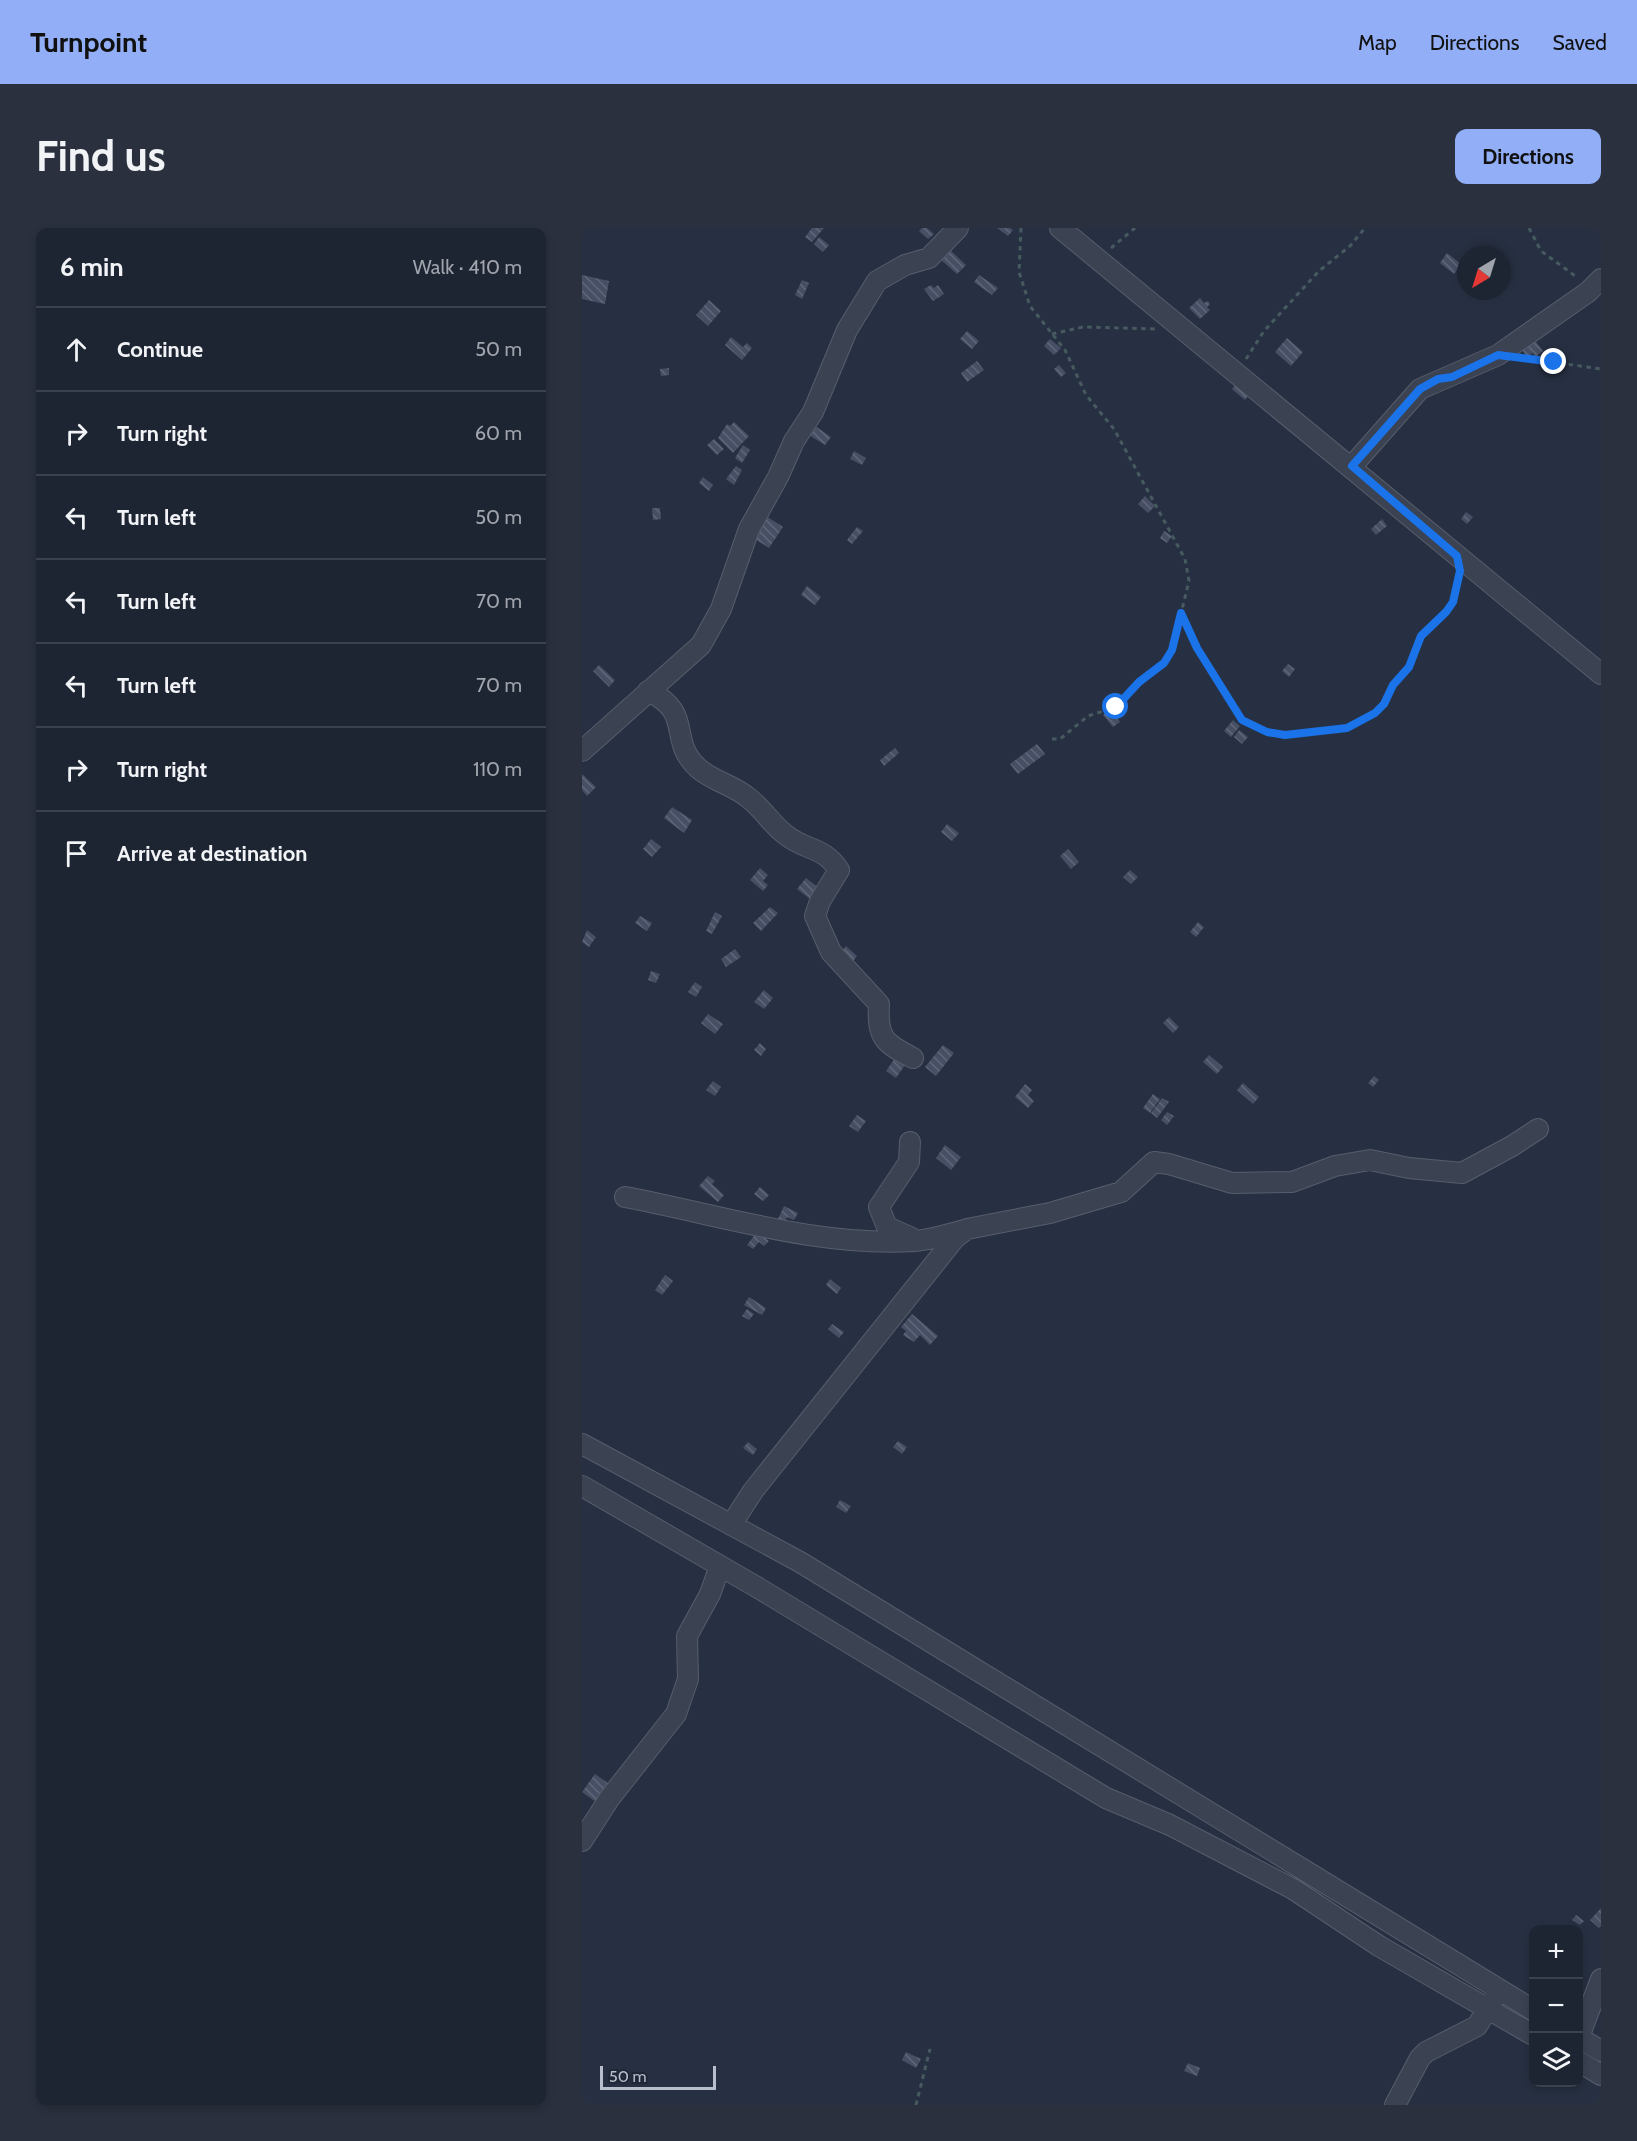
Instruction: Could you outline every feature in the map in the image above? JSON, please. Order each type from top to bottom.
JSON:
[{"type":"street","points":[[582,751],[701,645],[721,609],[749,529],[778,477],[794,441],[813,412],[847,330],[877,281],[905,265],[929,258],[958,228]]},
{"type":"street","points":[[1060,228],[1352,466],[1601,674]]},
{"type":"street","points":[[1352,466],[1420,389],[1498,355],[1594,285]]},
{"type":"street","points":[[648,691],[666,700],[676,715],[685,752],[699,769],[746,796],[786,835],[829,856],[839,870],[820,901],[814,916],[831,952],[879,1004],[878,1027],[888,1045],[913,1058]]},
{"type":"street","points":[[625,1197],[782,1231],[870,1242],[918,1241],[1050,1213],[1121,1192],[1154,1162],[1169,1164],[1232,1183],[1292,1182],[1335,1166],[1370,1160],[1409,1168],[1462,1173],[1512,1146],[1538,1128]]},
{"type":"street","points":[[910,1142],[909,1162],[879,1207],[887,1227],[918,1241],[934,1252],[934,1265]]},
{"type":"street","points":[[731,1525],[753,1491],[955,1238],[967,1229]]},
{"type":"street","points":[[582,1444],[800,1562],[1529,2008]]},
{"type":"street","points":[[582,1486],[720,1566],[1106,1798],[1170,1825],[1293,1889],[1379,1946],[1530,2033]]},
{"type":"street","points":[[582,1841],[609,1799],[676,1714],[688,1679],[687,1636],[711,1594],[720,1566]]},
{"type":"street","points":[[1581,2033],[1601,1979]]},
{"type":"street","points":[[1395,2105],[1420,2058],[1426,2052],[1477,2026],[1499,1989]]},
{"type":"street","points":[[1583,2040],[1601,2051]]},
{"type":"street","points":[[1583,2064],[1601,2075]]},
{"type":"path","points":[[1021,228],[1019,272],[1022,290],[1030,306],[1073,363],[1086,395],[1114,429],[1185,559],[1189,581],[1172,650],[1164,663],[1139,682],[1116,707],[1088,716],[1060,739],[1050,739]]},
{"type":"path","points":[[1099,260],[1135,228]]},
{"type":"path","points":[[1237,373],[1264,331],[1319,272],[1350,246],[1365,228]]},
{"type":"path","points":[[1529,228],[1541,251],[1594,285]]},
{"type":"path","points":[[1052,334],[1083,327],[1156,329],[1178,326]]},
{"type":"path","points":[[1498,355],[1601,369]]},
{"type":"path","points":[[1181,613],[1197,648],[1242,720],[1267,732],[1285,735],[1347,728],[1375,713],[1384,704],[1393,685],[1409,667],[1421,636],[1453,602],[1460,571],[1457,556]]},
{"type":"path","points":[[916,2105],[930,2049]]},
{"type":"building","points":[[812,228],[824,228],[812,242],[805,237]]},
{"type":"building","points":[[927,228],[934,234],[928,239],[919,231]]},
{"type":"building","points":[[997,228],[1010,228],[1013,230],[1008,236]]},
{"type":"building","points":[[819,237],[829,245],[823,252],[814,244]]},
{"type":"building","points":[[949,249],[966,265],[957,274],[940,259]]},
{"type":"building","points":[[1447,253],[1457,261],[1457,270],[1454,274],[1440,263]]},
{"type":"building","points":[[582,275],[609,281],[605,304],[582,299]]},
{"type":"building","points":[[979,275],[998,288],[992,295],[974,282]]},
{"type":"building","points":[[802,280],[809,283],[802,299],[795,295]]},
{"type":"building","points":[[931,285],[934,288],[938,285],[944,294],[933,301],[924,289]]},
{"type":"building","points":[[1200,298],[1204,303],[1208,301],[1210,304],[1207,307],[1210,310],[1200,319],[1189,308]]},
{"type":"building","points":[[709,300],[721,311],[708,326],[696,315]]},
{"type":"building","points":[[967,331],[979,341],[972,349],[960,339]]},
{"type":"building","points":[[731,337],[743,347],[747,343],[752,348],[742,360],[725,345]]},
{"type":"building","points":[[1287,338],[1303,352],[1291,366],[1275,352]]},
{"type":"building","points":[[1533,338],[1543,351],[1535,357],[1533,353],[1527,357],[1520,347]]},
{"type":"building","points":[[1050,339],[1061,348],[1054,355],[1044,346]]},
{"type":"building","points":[[977,361],[984,370],[967,382],[961,373]]},
{"type":"building","points":[[1059,365],[1066,373],[1061,377],[1054,369]]},
{"type":"building","points":[[669,368],[669,375],[661,376],[660,369]]},
{"type":"building","points":[[1238,382],[1250,393],[1245,400],[1232,389]]},
{"type":"building","points":[[734,422],[749,436],[733,453],[718,438],[727,424],[730,426]]},
{"type":"building","points":[[815,426],[831,437],[825,445],[809,435]]},
{"type":"building","points":[[714,439],[724,449],[717,455],[707,445]]},
{"type":"building","points":[[743,445],[750,450],[742,463],[735,458]]},
{"type":"building","points":[[854,451],[866,458],[862,465],[850,459]]},
{"type":"building","points":[[736,466],[742,470],[734,485],[726,479]]},
{"type":"building","points":[[703,477],[713,485],[709,491],[699,483]]},
{"type":"building","points":[[1145,496],[1155,506],[1148,513],[1138,504]]},
{"type":"building","points":[[652,508],[660,508],[661,519],[653,520]]},
{"type":"building","points":[[1466,512],[1473,517],[1467,524],[1461,519]]},
{"type":"building","points":[[766,516],[783,527],[769,548],[752,537]]},
{"type":"building","points":[[1382,519],[1387,526],[1376,535],[1371,529]]},
{"type":"building","points":[[857,527],[863,531],[852,544],[847,540]]},
{"type":"building","points":[[1164,531],[1172,536],[1167,543],[1160,538]]},
{"type":"building","points":[[807,586],[821,597],[815,605],[801,595]]},
{"type":"building","points":[[1288,664],[1295,669],[1289,677],[1282,671]]},
{"type":"building","points":[[599,665],[615,680],[609,687],[593,671]]},
{"type":"building","points":[[1110,709],[1120,722],[1113,727],[1103,715]]},
{"type":"building","points":[[1233,720],[1240,726],[1231,737],[1224,731]]},
{"type":"building","points":[[1239,730],[1248,737],[1242,744],[1234,737]]},
{"type":"building","points":[[1037,744],[1045,754],[1018,774],[1010,764]]},
{"type":"building","points":[[895,748],[899,753],[884,766],[880,760]]},
{"type":"building","points":[[582,774],[596,787],[587,796],[582,790]]},
{"type":"building","points":[[672,807],[692,820],[684,833],[664,818]]},
{"type":"building","points":[[947,824],[959,833],[952,841],[941,832]]},
{"type":"building","points":[[651,839],[661,847],[652,857],[643,849]]},
{"type":"building","points":[[1068,849],[1079,862],[1071,869],[1060,856]]},
{"type":"building","points":[[760,868],[768,875],[763,881],[768,885],[763,891],[750,880]]},
{"type":"building","points":[[1130,870],[1138,877],[1131,884],[1123,877]]},
{"type":"building","points":[[806,878],[819,888],[810,899],[797,889]]},
{"type":"building","points":[[770,907],[778,913],[761,931],[753,923]]},
{"type":"building","points":[[715,912],[722,916],[712,934],[706,931]]},
{"type":"building","points":[[640,916],[652,923],[647,931],[635,923]]},
{"type":"building","points":[[1198,922],[1204,927],[1196,937],[1190,932]]},
{"type":"building","points":[[587,930],[596,937],[589,947],[582,942]]},
{"type":"building","points":[[846,946],[857,956],[850,965],[839,955]]},
{"type":"building","points":[[735,949],[741,957],[726,967],[721,959]]},
{"type":"building","points":[[651,971],[660,974],[656,983],[648,980]]},
{"type":"building","points":[[695,982],[702,987],[696,997],[688,992]]},
{"type":"building","points":[[764,990],[773,998],[764,1009],[754,1002]]},
{"type":"building","points":[[708,1014],[723,1024],[715,1034],[701,1023]]},
{"type":"building","points":[[1169,1017],[1179,1027],[1173,1033],[1163,1023]]},
{"type":"building","points":[[760,1043],[766,1049],[761,1056],[754,1050]]},
{"type":"building","points":[[943,1045],[954,1053],[936,1076],[925,1067]]},
{"type":"building","points":[[1209,1055],[1223,1067],[1217,1074],[1203,1062]]},
{"type":"building","points":[[895,1058],[905,1065],[896,1078],[886,1071]]},
{"type":"building","points":[[1374,1076],[1379,1080],[1373,1087],[1368,1083]]},
{"type":"building","points":[[713,1081],[721,1087],[715,1096],[706,1090]]},
{"type":"building","points":[[1243,1083],[1259,1097],[1253,1104],[1237,1090]]},
{"type":"building","points":[[1025,1084],[1032,1090],[1028,1095],[1034,1101],[1028,1108],[1015,1097]]},
{"type":"building","points":[[1153,1094],[1160,1099],[1150,1113],[1143,1108]]},
{"type":"building","points":[[1162,1098],[1169,1102],[1157,1118],[1151,1113]]},
{"type":"building","points":[[1167,1112],[1174,1116],[1167,1125],[1161,1120]]},
{"type":"building","points":[[857,1115],[866,1121],[858,1132],[849,1126]]},
{"type":"building","points":[[945,1145],[961,1157],[951,1170],[936,1158]]},
{"type":"building","points":[[708,1176],[715,1181],[712,1184],[724,1195],[718,1202],[699,1186]]},
{"type":"building","points":[[760,1187],[769,1195],[763,1201],[754,1194]]},
{"type":"building","points":[[784,1206],[798,1213],[794,1220],[787,1217],[785,1223],[778,1219]]},
{"type":"building","points":[[757,1232],[769,1241],[764,1246],[759,1242],[753,1249],[747,1245]]},
{"type":"building","points":[[665,1275],[673,1281],[662,1295],[655,1290]]},
{"type":"building","points":[[830,1279],[841,1288],[837,1294],[826,1285]]},
{"type":"building","points":[[749,1297],[766,1308],[762,1315],[744,1305]]},
{"type":"building","points":[[747,1309],[754,1314],[749,1320],[742,1316]]},
{"type":"building","points":[[912,1314],[938,1336],[930,1345],[920,1335],[914,1342],[903,1335],[906,1331],[901,1327]]},
{"type":"building","points":[[832,1324],[844,1332],[839,1338],[828,1329]]},
{"type":"building","points":[[898,1441],[907,1447],[902,1454],[893,1447]]},
{"type":"building","points":[[748,1442],[757,1449],[753,1455],[743,1448]]},
{"type":"building","points":[[840,1500],[851,1506],[846,1513],[836,1507]]},
{"type":"building","points":[[595,1774],[609,1784],[596,1802],[582,1792]]},
{"type":"building","points":[[1601,1908],[1601,1926],[1599,1928],[1590,1920]]},
{"type":"building","points":[[1576,1915],[1584,1921],[1580,1925],[1572,1920]]},
{"type":"building","points":[[906,2052],[921,2059],[916,2068],[902,2060]]},
{"type":"building","points":[[1188,2063],[1200,2068],[1197,2076],[1184,2071]]},
{"type":"route","points":[[1116,707],[1139,682],[1164,663],[1172,650],[1181,613],[1197,648],[1212,669],[1237,714],[1242,720],[1257,728],[1285,735],[1322,728],[1347,728],[1375,713],[1384,704],[1393,685],[1409,667],[1421,636],[1453,602],[1460,571],[1457,556],[1352,466],[1420,389],[1438,379],[1452,377],[1498,355],[1554,362]]}]
